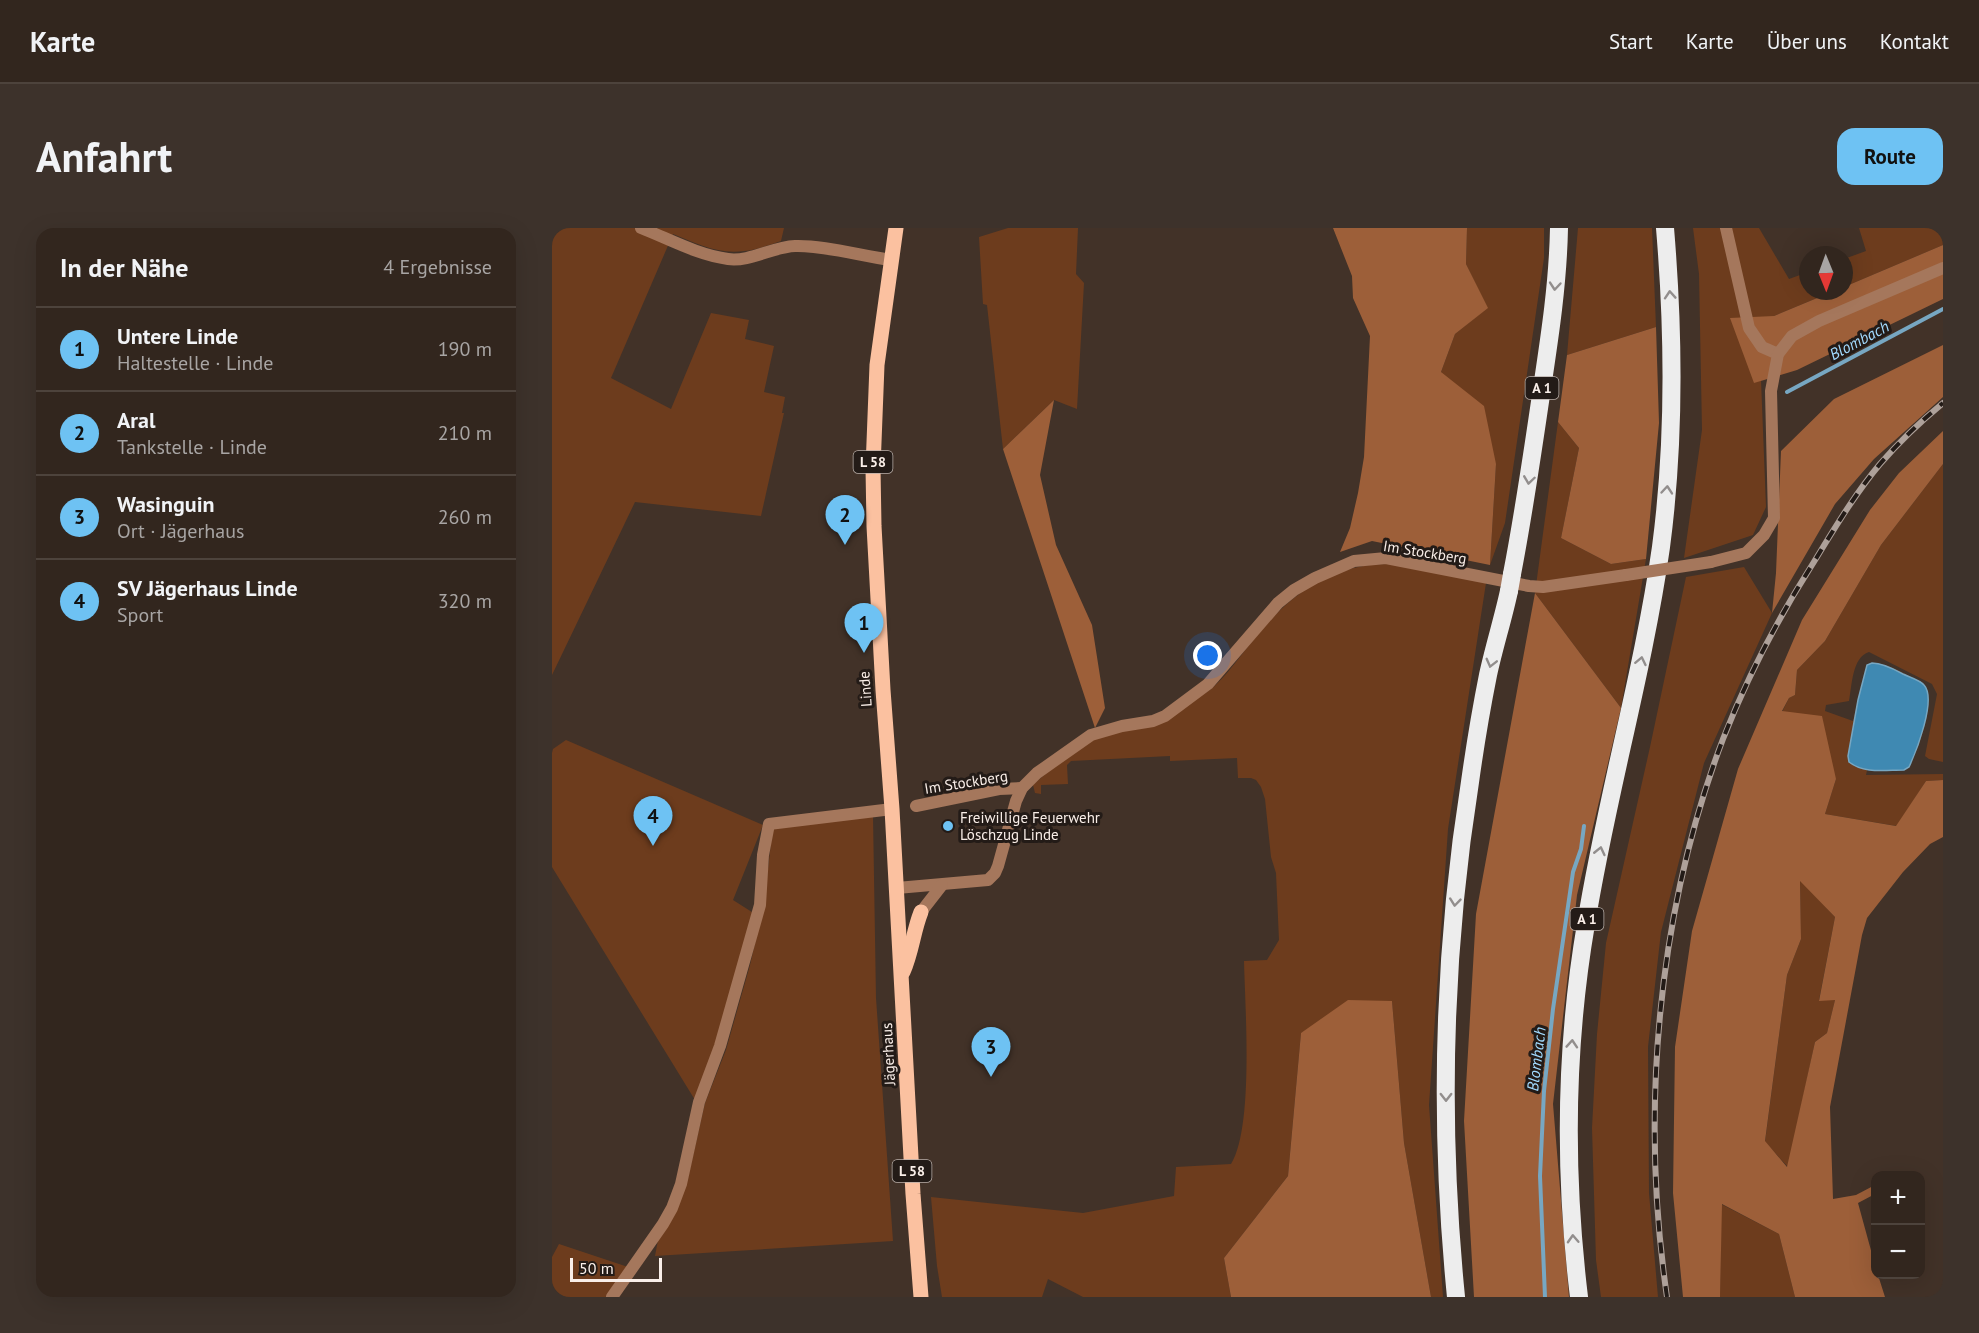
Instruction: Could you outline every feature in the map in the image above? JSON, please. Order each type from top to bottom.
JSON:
[{"type":"highway","name":"A 1","points":[[1456,1297],[1448,1211],[1446,1136],[1448,991],[1454,907],[1470,782],[1489,673],[1510,582],[1528,487],[1553,308],[1559,228]]},
{"type":"highway","name":"A 1","points":[[1579,1297],[1569,1139],[1570,1071],[1575,1003],[1595,870],[1650,617],[1664,516],[1672,384],[1671,312],[1665,228]]},
{"type":"main road","name":"Linde","points":[[892,809],[882,672],[873,468],[877,365],[896,228]]},
{"type":"main road","name":"Jägerhaus","points":[[892,809],[913,1194],[921,1297]]},
{"type":"main road","points":[[901,978],[911,952],[921,912]]},
{"type":"street","points":[[641,228],[704,254],[729,260],[748,258],[778,248],[797,246],[891,260]]},
{"type":"street","points":[[1726,228],[1749,328],[1762,347],[1778,354],[1792,336],[1820,321],[1943,268]]},
{"type":"street","name":"Im Stockberg","points":[[897,888],[987,880],[995,873],[1022,788],[1037,773],[1091,735],[1122,726],[1153,721],[1165,716],[1208,684],[1278,603],[1294,590],[1315,578],[1354,561],[1386,558],[1542,587],[1710,562],[1746,553],[1764,535],[1774,518],[1772,391],[1778,354]]},
{"type":"street","name":"Im Stockberg","points":[[915,806],[999,789],[1022,788]]},
{"type":"street","points":[[612,1297],[663,1224],[681,1185],[699,1102],[720,1046],[760,905],[769,824],[892,809]]},
{"type":"street","points":[[921,912],[942,885]]},
{"type":"shaded area","points":[[552,228],[784,228],[781,241],[753,250],[735,252],[707,247],[673,234],[611,378],[671,409],[711,313],[749,320],[745,339],[774,346],[764,392],[785,397],[782,413],[784,413],[761,516],[635,502],[552,675]]},
{"type":"shaded area","points":[[1008,228],[1078,228],[1076,274],[1084,283],[1077,409],[1054,400],[1003,449],[987,305],[983,304],[979,237]]},
{"type":"shaded area","points":[[1333,228],[1467,228],[1466,264],[1488,308],[1455,334],[1441,372],[1484,406],[1496,464],[1490,565],[1372,541],[1340,552],[1350,528],[1364,457],[1370,336],[1353,298],[1352,276]]},
{"type":"shaded area","points":[[1467,228],[1544,228],[1544,258],[1505,523],[1490,565],[1496,464],[1441,372],[1455,334],[1487,308],[1466,264]]},
{"type":"shaded area","points":[[1578,228],[1652,228],[1656,327],[1567,355]]},
{"type":"shaded area","points":[[1693,228],[1759,228],[1789,279],[1799,275],[1799,300],[1812,300],[1774,316],[1754,382],[1761,380],[1766,507],[1753,535],[1684,558],[1702,430],[1699,274]]},
{"type":"shaded area","points":[[1859,228],[1943,228],[1943,245],[1853,283],[1853,256],[1866,251]]},
{"type":"shaded area","points":[[1943,245],[1943,299],[1797,370],[1754,383],[1730,318],[1774,316],[1812,300],[1853,300],[1853,283]]},
{"type":"shaded area","points":[[1656,327],[1659,423],[1646,559],[1611,564],[1561,538],[1579,448],[1558,422],[1567,355]]},
{"type":"shaded area","points":[[1943,345],[1943,397],[1874,459],[1835,504],[1772,613],[1781,451],[1834,399]]},
{"type":"shaded area","points":[[1054,400],[1040,475],[1056,545],[1092,625],[1105,708],[1095,728],[1003,449]]},
{"type":"shaded area","points":[[1558,422],[1579,448],[1561,538],[1611,564],[1646,559],[1621,708],[1535,593]]},
{"type":"shaded area","points":[[1943,431],[1943,464],[1881,545],[1825,641],[1797,670],[1795,695],[1789,698],[1782,711],[1822,716],[1836,779],[1825,814],[1896,826],[1926,781],[1943,780],[1943,837],[1930,844],[1903,872],[1867,918],[1830,1107],[1833,1199],[1856,1195],[1871,1187],[1871,1196],[1858,1203],[1871,1250],[1871,1279],[1879,1279],[1885,1297],[1795,1297],[1779,1234],[1722,1204],[1720,1297],[1683,1297],[1673,1193],[1675,1047],[1692,931],[1738,769],[1802,620],[1870,510],[1899,473]],"holes":[[[1800,881],[1835,917],[1819,1001],[1835,1000],[1827,1033],[1815,1042],[1787,1167],[1765,1141],[1787,975],[1801,939]]]},
{"type":"shaded area","points":[[1943,464],[1943,762],[1925,756],[1937,694],[1932,684],[1869,652],[1863,655],[1856,666],[1849,701],[1826,705],[1825,711],[1853,721],[1867,665],[1881,664],[1924,685],[1928,704],[1927,715],[1921,738],[1909,767],[1904,770],[1867,770],[1866,775],[1943,774],[1943,780],[1926,781],[1897,826],[1825,814],[1836,779],[1782,712],[1789,698],[1795,695],[1797,670],[1825,641],[1881,545]]},
{"type":"shaded area","points":[[1390,564],[1486,583],[1448,829],[1429,1105],[1443,1297],[1431,1297],[1404,1143],[1392,1001],[1301,1033],[1288,1176],[1224,1258],[1231,1297],[1083,1297],[1048,1279],[1042,1297],[942,1297],[931,1197],[1083,1213],[1174,1196],[1176,1167],[1231,1164],[1238,1147],[1243,1123],[1247,1066],[1244,961],[1267,960],[1279,940],[1276,873],[1271,857],[1265,799],[1256,780],[1238,778],[1237,758],[1170,761],[1170,756],[1071,761],[1067,765],[1068,784],[1041,785],[1041,794],[1035,793],[1033,785],[1079,748],[1096,738],[1121,726],[1176,707],[1208,691],[1226,674],[1275,615],[1308,588],[1345,570],[1367,565]]},
{"type":"shaded area","points":[[1744,567],[1772,613],[1704,763],[1661,932],[1648,1047],[1649,1193],[1658,1297],[1601,1297],[1596,1260],[1592,1128],[1597,1034],[1606,943],[1686,577]]},
{"type":"shaded area","points":[[1535,593],[1621,708],[1577,895],[1553,1104],[1569,1297],[1474,1297],[1464,1121],[1476,914]]},
{"type":"shaded area","points":[[566,740],[763,825],[733,900],[755,914],[716,1044],[695,1100],[552,867],[552,753],[553,749]]},
{"type":"shaded area","points":[[873,816],[876,998],[893,1241],[655,1256],[658,1240],[687,1182],[705,1103],[726,1050],[750,965],[764,904],[773,825]]},
{"type":"shaded area","points":[[1800,880],[1835,917],[1819,1000],[1835,1000],[1827,1033],[1815,1042],[1788,1167],[1765,1142],[1787,975],[1801,939]]},
{"type":"shaded area","points":[[1348,1000],[1392,1001],[1404,1143],[1431,1297],[1231,1297],[1224,1258],[1288,1176],[1301,1033]]},
{"type":"shaded area","points":[[1721,1204],[1779,1234],[1795,1297],[1720,1297]]},
{"type":"shaded area","points":[[559,1244],[628,1267],[607,1297],[552,1297],[552,1257]]},
{"type":"water","points":[[1872,663],[1888,667],[1917,680],[1924,685],[1927,692],[1927,713],[1920,738],[1909,767],[1904,770],[1868,770],[1849,762],[1848,756],[1858,700],[1867,665]]},
{"type":"waterway","name":"Blombach","points":[[1787,392],[1943,309]]},
{"type":"waterway","name":"Blombach","points":[[1545,1297],[1540,1176],[1544,1091],[1553,1009],[1573,872],[1581,849],[1584,826]]},
{"type":"railway","points":[[1667,1297],[1659,1227],[1655,1157],[1655,1085],[1660,1014],[1669,944],[1683,874],[1701,805],[1723,739],[1742,694],[1763,650],[1799,586],[1870,476],[1902,440],[1943,403]]},
{"type":"place","name":"Aral","points":[[845,545]]},
{"type":"place","name":"Untere Linde","points":[[864,653]]},
{"type":"place","name":"Freiwillige Feuerwehr Löschzug Linde","points":[[948,826]]},
{"type":"place","name":"SV Jägerhaus Linde","points":[[653,846]]},
{"type":"place","name":"Wasinguin","points":[[991,1077]]}]
